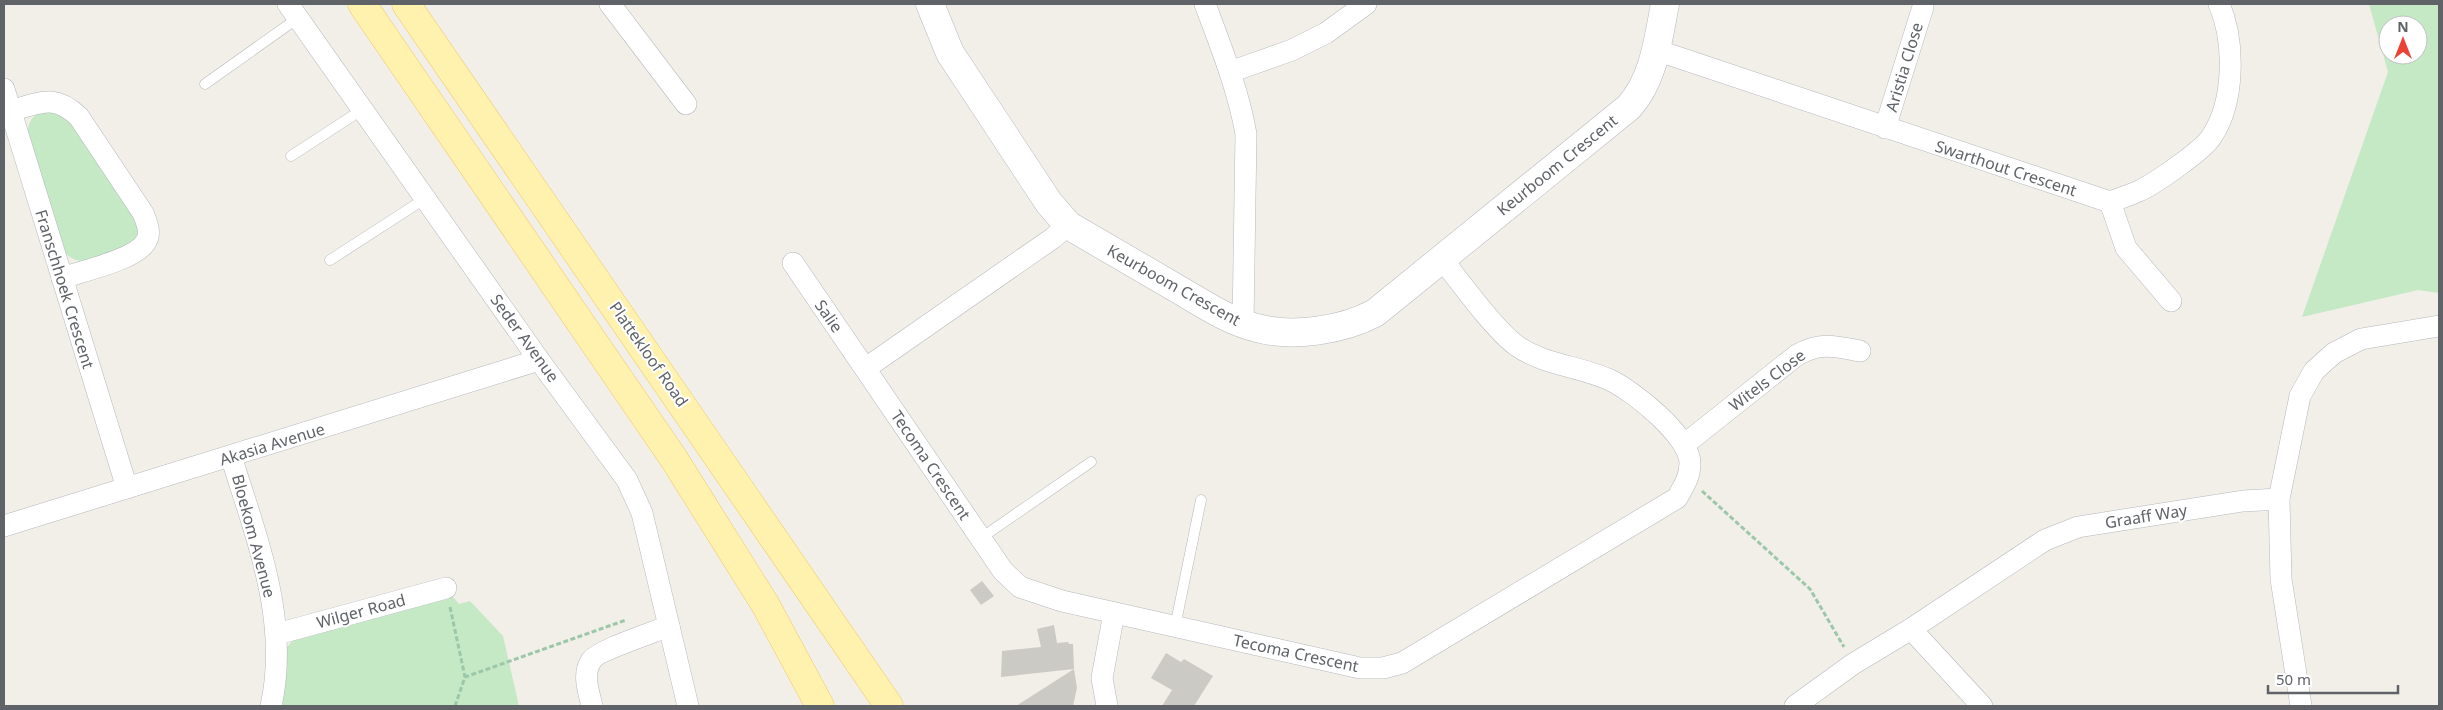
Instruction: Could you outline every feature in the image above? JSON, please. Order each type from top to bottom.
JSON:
[{"type":"main road","points":[[362,4],[674,459],[765,604],[820,706]]},
{"type":"main road","name":"Plattekloof Road","points":[[406,4],[890,706]]},
{"type":"street","points":[[610,4],[686,104]]},
{"type":"street","name":"Keurboom Crescent","points":[[930,4],[950,53],[1050,203],[1068,225],[1220,313],[1259,329],[1283,331],[1330,329],[1351,325],[1375,313],[1629,107],[1640,94],[1649,77],[1665,4]]},
{"type":"street","points":[[1205,4],[1242,111],[1246,152],[1243,324]]},
{"type":"street","points":[[1230,72],[1292,50],[1326,33],[1366,4]]},
{"type":"street","points":[[2171,301],[2126,248],[2110,202],[2140,190],[2197,152],[2212,138],[2220,120],[2230,66],[2230,38],[2219,4]]},
{"type":"street","name":"Aristia Close","points":[[1885,128],[1923,7]]},
{"type":"street","name":"Seder Avenue","points":[[293,11],[364,109],[539,360],[628,480],[642,512],[688,706]]},
{"type":"street","name":"Swarthout Crescent","points":[[1656,50],[2110,202]]},
{"type":"street","name":"Franschhoek Crescent","points":[[4,90],[127,488]]},
{"type":"street","points":[[10,111],[55,102],[66,105],[79,116],[144,213],[149,227],[146,242],[136,252],[62,278]]},
{"type":"street","points":[[866,368],[1053,238],[1068,225]]},
{"type":"street","points":[[1442,259],[1498,327],[1516,345],[1532,355],[1609,380],[1646,404],[1684,444],[1690,461],[1688,478]]},
{"type":"street","name":"Salie","points":[[793,263],[866,368]]},
{"type":"street","points":[[2301,706],[2281,579],[2279,499],[2300,396],[2314,371],[2334,353],[2361,339],[2439,326]]},
{"type":"street","name":"Witels Close","points":[[1684,444],[1797,355],[1812,347],[1827,345],[1860,350]]},
{"type":"street","name":"Akasia Avenue","points":[[4,526],[539,360]]},
{"type":"street","name":"Tecoma Crescent","points":[[866,368],[1003,571],[1020,587],[1045,597],[1114,614],[1360,668],[1383,668],[1402,663],[1677,498],[1688,478]]},
{"type":"street","name":"Bloekom Avenue","points":[[231,456],[268,576],[277,634],[271,706]]},
{"type":"street","name":"Graaff Way","points":[[1795,706],[1853,664],[1911,629],[2045,540],[2078,527],[2243,501],[2279,499]]},
{"type":"street","name":"Wilger Road","points":[[277,634],[446,588]]},
{"type":"street","points":[[1107,706],[1102,678],[1114,614]]},
{"type":"street","points":[[592,706],[587,685],[587,671],[591,659],[602,652],[669,626]]},
{"type":"street","points":[[1911,629],[1982,706]]},
{"type":"lane","points":[[205,84],[293,11]]},
{"type":"lane","points":[[291,156],[364,109]]},
{"type":"lane","points":[[330,260],[426,198]]},
{"type":"lane","points":[[981,538],[1091,462]]},
{"type":"lane","points":[[1175,627],[1201,500]]},
{"type":"path","points":[[1688,478],[1810,589],[1853,664]]},
{"type":"path","points":[[446,588],[465,677],[455,706]]},
{"type":"path","points":[[465,677],[628,619]]},
{"type":"green space","points":[[2369,4],[2439,4],[2439,293],[2418,290],[2302,317],[2388,72],[2386,65],[2428,65],[2428,15],[2378,15],[2378,36]]},
{"type":"green space","points":[[43,111],[63,113],[137,215],[140,229],[133,244],[105,256],[86,261],[76,260],[68,256],[62,248],[28,135],[31,120]]},
{"type":"green space","points":[[453,597],[459,604],[470,601],[503,636],[519,706],[277,706],[285,650],[293,640]]},
{"type":"building","points":[[982,581],[994,596],[981,605],[970,590]]},
{"type":"building","points":[[1054,625],[1057,643],[1068,642],[1073,644],[1074,669],[1001,677],[1002,651],[1041,647],[1037,629]]},
{"type":"building","points":[[1166,653],[1181,662],[1184,659],[1213,676],[1194,706],[1162,706],[1172,690],[1151,678]]},
{"type":"building","points":[[1074,669],[1077,688],[1073,706],[1016,706]]}]
